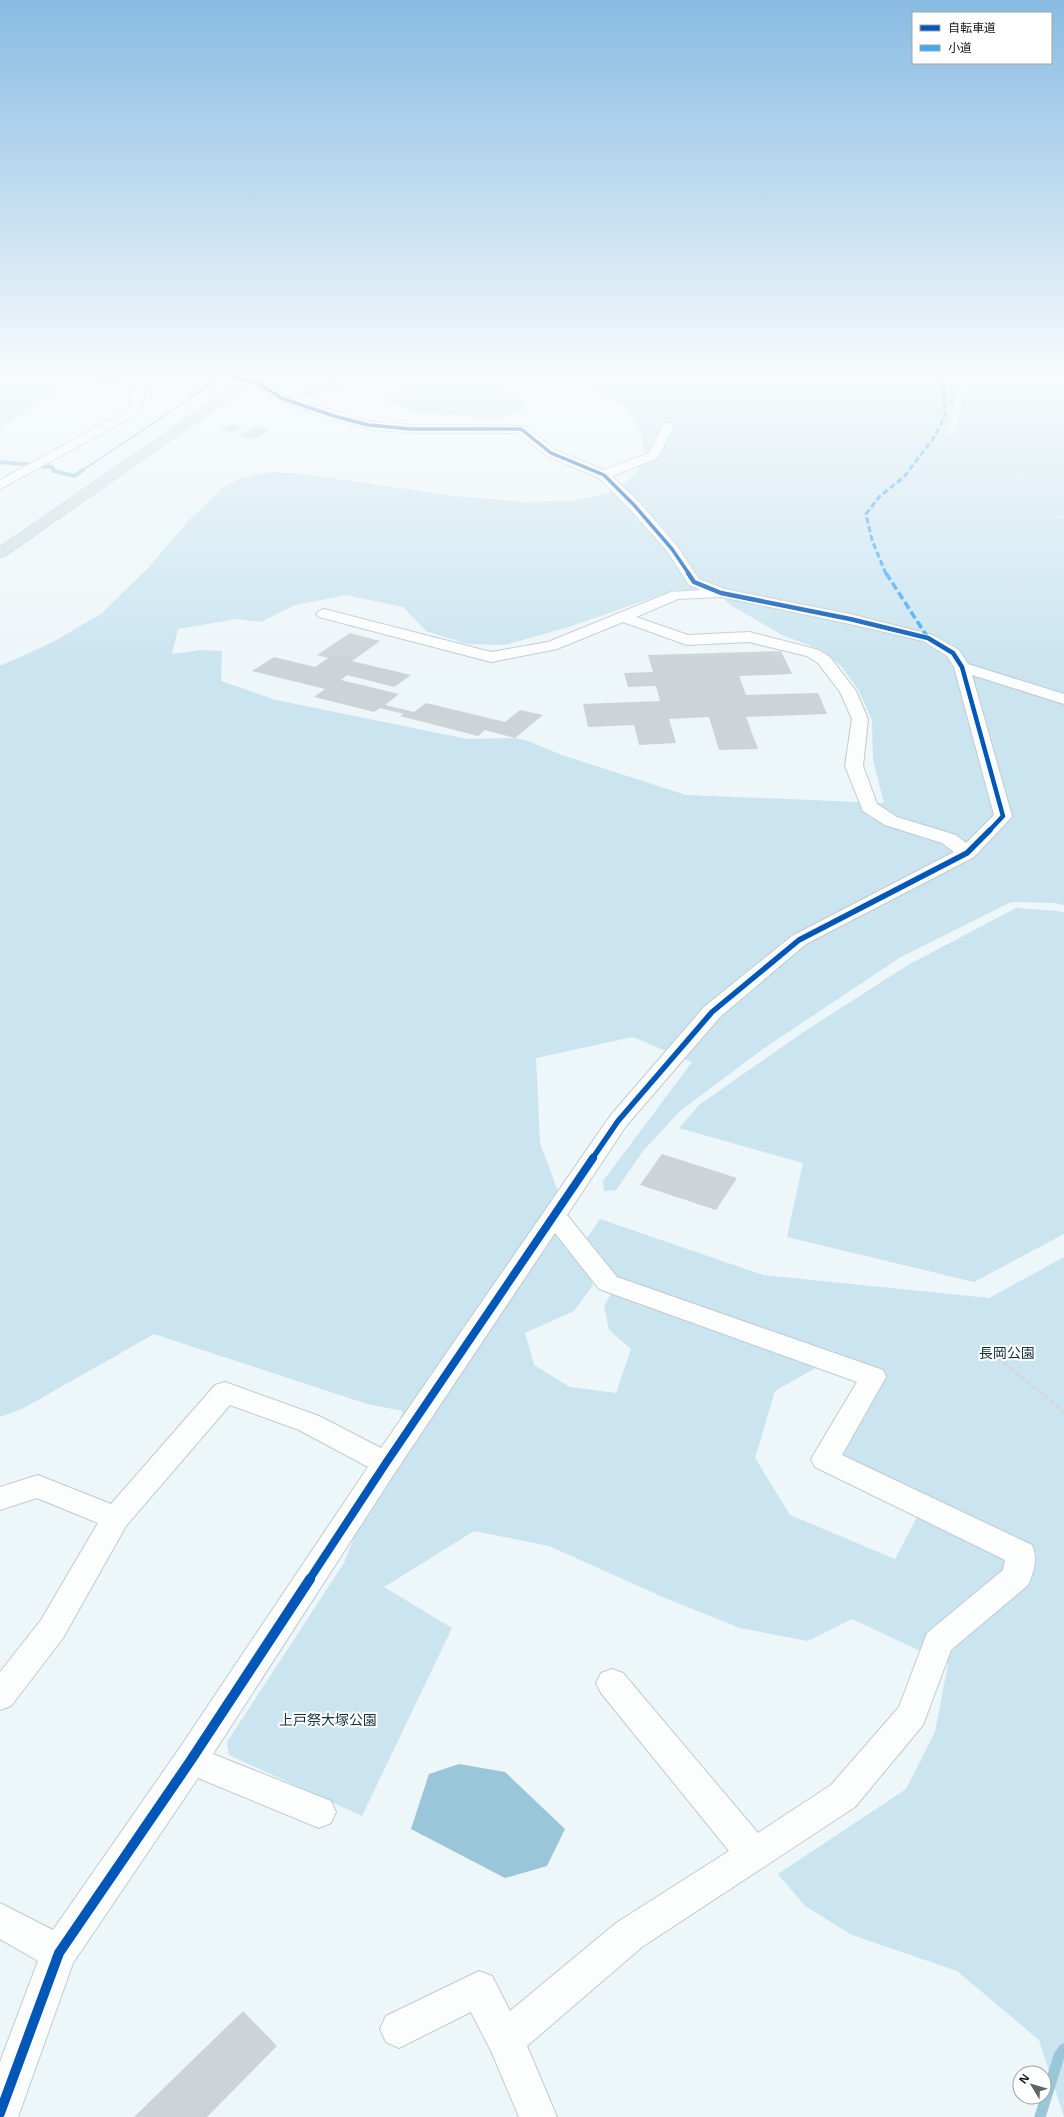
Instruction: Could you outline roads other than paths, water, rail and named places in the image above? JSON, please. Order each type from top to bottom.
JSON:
[{"type":"highway","points":[[11,530],[99,472]]},
{"type":"highway","points":[[0,553],[112,472]]},
{"type":"street","points":[[0,485],[24,472]]},
{"type":"street","points":[[596,472],[604,475],[634,505],[672,549],[694,582],[721,594]]},
{"type":"street","points":[[604,475],[612,472]]},
{"type":"street","points":[[0,2113],[59,1953],[191,1760],[386,1463],[618,1121],[712,1012],[799,940],[967,853],[1003,816],[962,667],[953,653],[928,638],[850,619],[721,594],[676,595],[552,646],[491,657],[324,614]]},
{"type":"street","points":[[623,617],[687,640],[749,637],[806,651],[824,660],[848,691],[860,719],[854,766],[869,807],[891,821],[949,840],[967,853]]},
{"type":"street","points":[[962,667],[1064,699]]},
{"type":"street","points":[[505,2040],[629,1935],[843,1796],[912,1715],[938,1642],[1017,1576],[1021,1554],[825,1459],[873,1377],[608,1283],[555,1216]]},
{"type":"street","points":[[0,1696],[52,1629],[116,1518],[225,1392],[309,1423],[386,1463]]},
{"type":"street","points":[[0,1499],[38,1486],[116,1518]]},
{"type":"street","points":[[612,1683],[754,1855]]},
{"type":"street","points":[[191,1760],[319,1812]]},
{"type":"street","points":[[0,1920],[59,1953]]},
{"type":"street","points":[[399,2029],[479,1989],[505,2040],[538,2117]]},
{"type":"waterway","points":[[57,472],[74,476],[80,472]]},
{"type":"waterway","points":[[1040,2117],[1059,2056],[1064,2049]]},
{"type":"park label","name":"長岡公園","points":[[1007,1353]]},
{"type":"park label","name":"上戸祭大塚公園","points":[[328,1720]]}]
